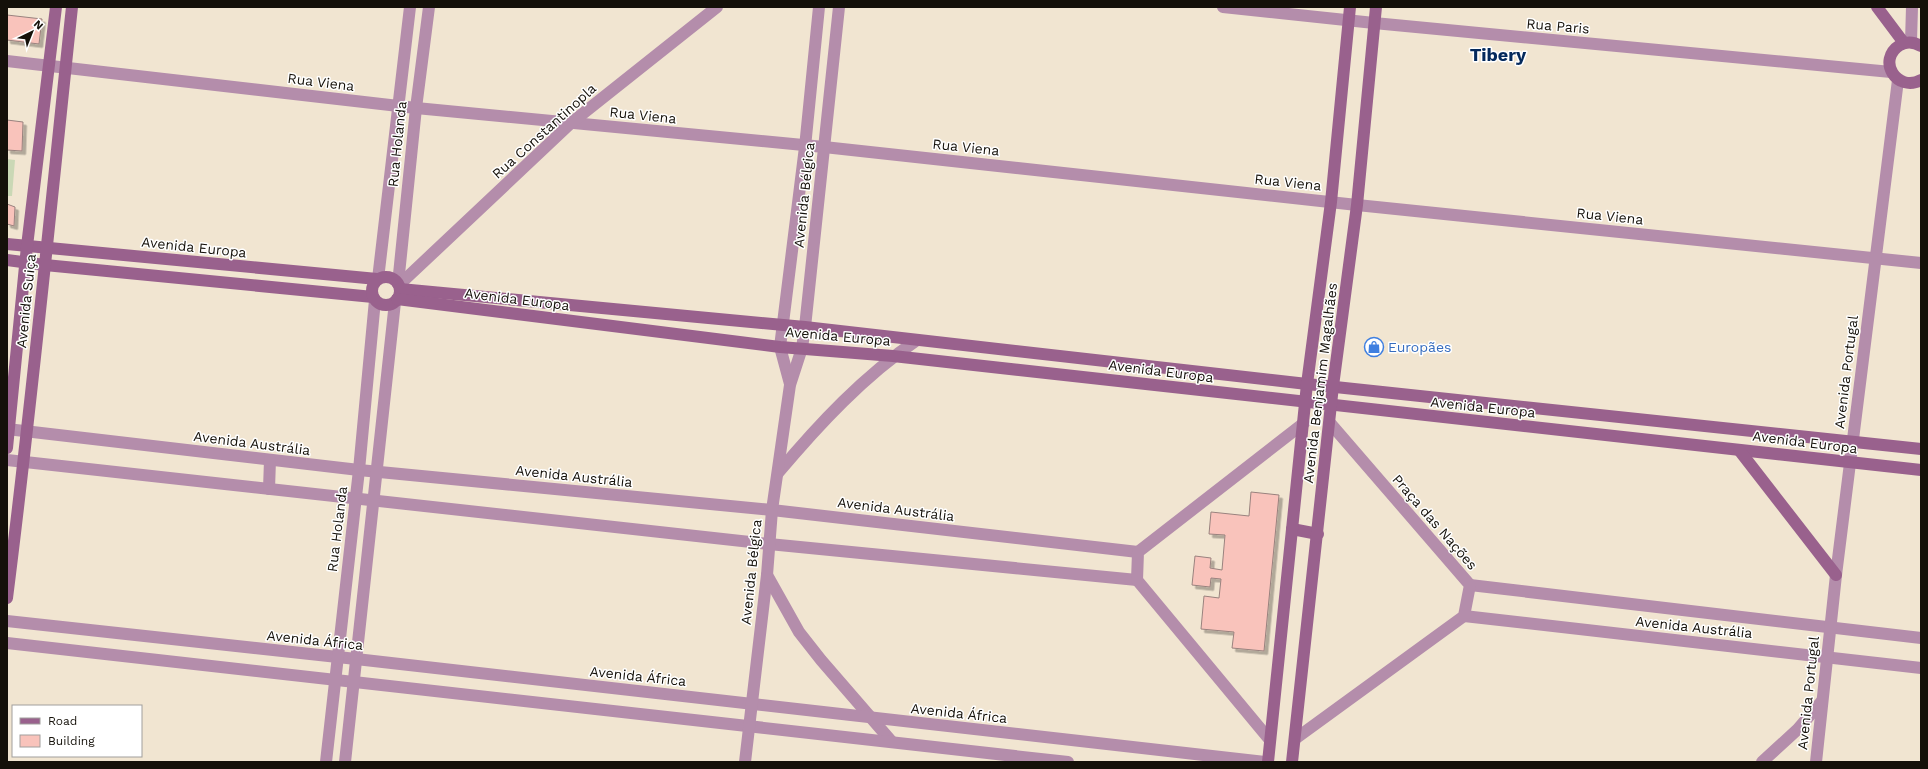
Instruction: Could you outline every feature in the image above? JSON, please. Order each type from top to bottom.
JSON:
[{"type":"main road","name":"Avenida Suiça","points":[[7,448],[25,262],[56,7]]},
{"type":"main road","name":"Avenida Suiça","points":[[7,598],[24,462],[72,7]]},
{"type":"main road","name":"Avenida Benjamim Magalhães","points":[[1266,762],[1304,423],[1307,384],[1330,202],[1350,7]]},
{"type":"main road","name":"Avenida Benjamim Magalhães","points":[[1292,762],[1333,386],[1357,205],[1376,7]]},
{"type":"main road","points":[[1876,7],[1912,44]]},
{"type":"main road","points":[[1912,44],[1896,48],[1889,59],[1895,76],[1910,84],[1921,80]]},
{"type":"main road","name":"Avenida Europa","points":[[7,244],[377,279]]},
{"type":"main road","points":[[7,260],[45,266],[374,298],[387,305],[398,292],[389,277],[377,279],[372,289],[374,298]]},
{"type":"main road","name":"Avenida Europa","points":[[398,292],[782,324],[1307,384],[1921,449]]},
{"type":"main road","name":"Avenida Europa","points":[[398,292],[780,347],[894,356],[1921,470]]},
{"type":"main road","points":[[1740,450],[1836,575]]},
{"type":"main road","points":[[1292,529],[1318,534]]},
{"type":"street","name":"Rua Holanda","points":[[377,279],[410,7]]},
{"type":"street","name":"Rua Holanda","points":[[346,762],[376,472],[398,292],[416,108],[429,7]]},
{"type":"street","name":"Rua Constantinopla","points":[[398,292],[571,123],[717,7]]},
{"type":"street","name":"Avenida Bélgica","points":[[790,385],[780,347],[805,147],[819,7]]},
{"type":"street","name":"Avenida Bélgica","points":[[745,762],[748,726],[767,575],[772,510],[790,385],[802,348],[805,327],[838,7]]},
{"type":"street","name":"Rua Paris","points":[[1223,7],[1895,76]]},
{"type":"street","points":[[1912,7],[1912,44]]},
{"type":"street","name":"Rua Viena","points":[[7,61],[416,108],[805,147],[824,147],[1357,205],[1921,263]]},
{"type":"street","name":"Avenida Portugal","points":[[1816,762],[1836,575],[1854,441],[1895,76]]},
{"type":"street","name":"Rua Holanda","points":[[326,762],[359,470],[374,298]]},
{"type":"street","points":[[778,473],[817,427],[894,356],[917,340]]},
{"type":"street","points":[[1269,739],[1137,580],[1138,552],[1304,423]]},
{"type":"street","name":"Praça das Nações","points":[[1330,423],[1470,585],[1464,616]]},
{"type":"street","name":"Avenida Austrália","points":[[8,429],[376,472],[772,510],[1138,552]]},
{"type":"street","points":[[7,460],[769,544],[1137,580]]},
{"type":"street","points":[[269,489],[270,460]]},
{"type":"street","points":[[767,575],[799,632],[821,660],[892,742]]},
{"type":"street","name":"Avenida Austrália","points":[[1470,585],[1921,638]]},
{"type":"street","points":[[1295,739],[1464,616]]},
{"type":"street","name":"Avenida Austrália","points":[[1464,616],[1827,656],[1921,668]]},
{"type":"street","name":"Avenida África","points":[[7,622],[356,659],[871,719],[1266,762]]},
{"type":"street","points":[[109,654],[110,633]]},
{"type":"street","points":[[7,643],[1068,762]]},
{"type":"street","points":[[1762,762],[1798,729],[1822,701]]},
{"type":"street","points":[[1013,756],[1016,734]]},
{"type":"green space","points":[[7,159],[15,160],[12,196],[7,196]]},
{"type":"building","points":[[7,15],[42,19],[39,44],[7,40]]},
{"type":"building","points":[[7,120],[23,122],[22,151],[7,150]]},
{"type":"building","points":[[7,204],[15,207],[14,226],[7,224]]},
{"type":"building","points":[[1251,492],[1279,495],[1264,651],[1232,648],[1234,632],[1201,629],[1204,596],[1219,598],[1221,579],[1211,578],[1210,587],[1192,585],[1195,556],[1211,558],[1210,568],[1222,570],[1225,535],[1209,534],[1211,512],[1249,516]]},
{"type":"place","name":"Europães","points":[[1374,347]]},
{"type":"district","name":"Tibery","points":[[1498,55]]}]
